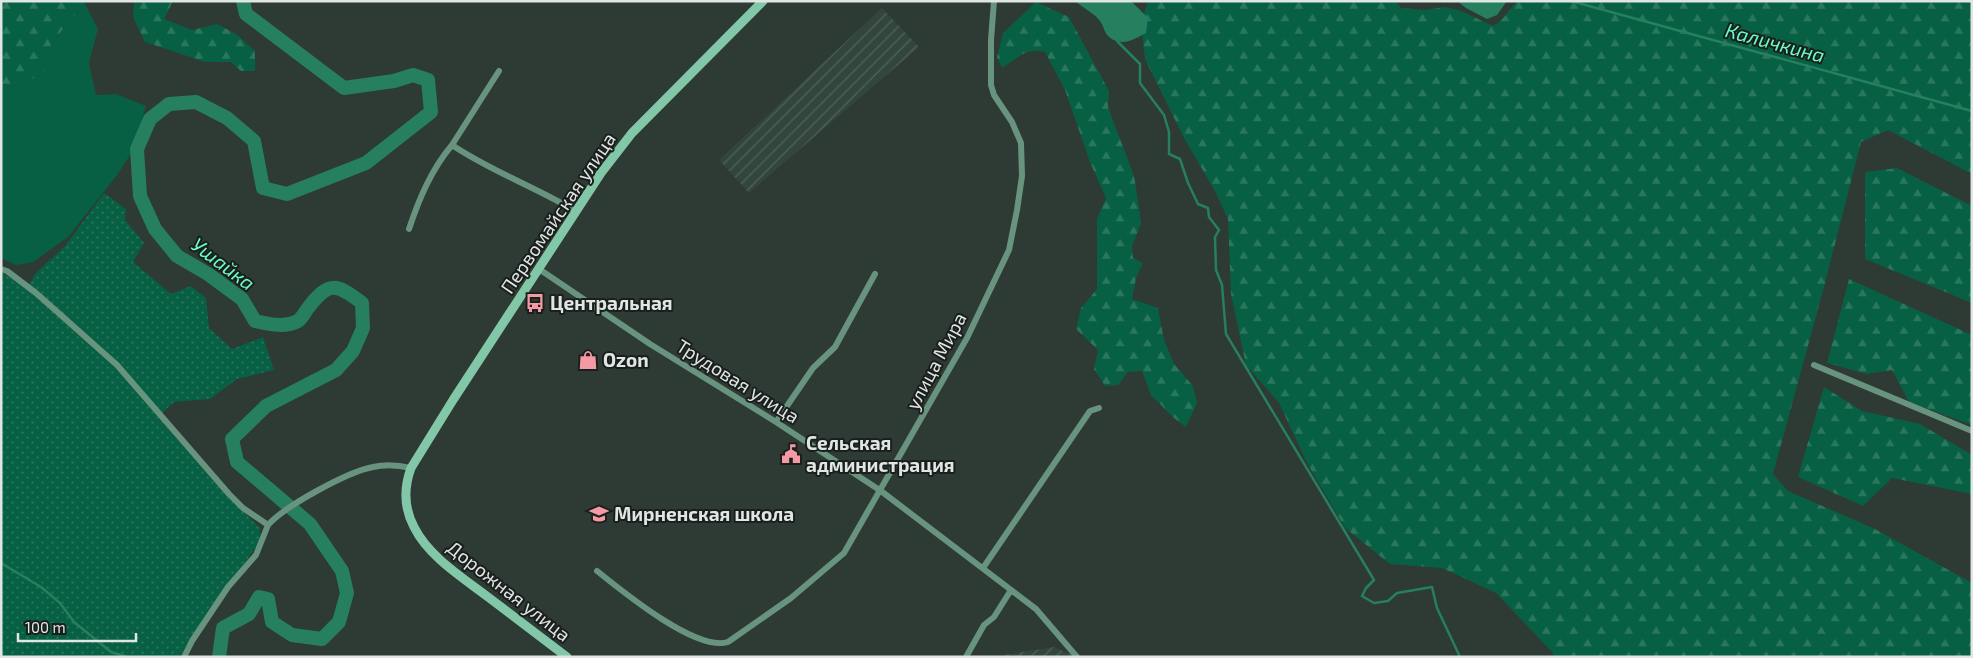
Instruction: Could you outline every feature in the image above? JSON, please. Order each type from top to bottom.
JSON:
[{"type":"street","name":"Первомайская улица","points":[[411,468],[601,173],[632,133],[763,1]]},
{"type":"street","name":"улица Мира","points":[[597,571],[637,604],[703,642],[722,644],[728,642],[792,598],[844,553],[967,338],[1009,250],[1022,176],[1021,143],[1012,122],[994,95],[991,85],[990,58],[994,1]]},
{"type":"street","points":[[408,229],[433,172],[452,146],[498,71]]},
{"type":"street","points":[[452,146],[482,164],[560,201],[577,212]]},
{"type":"street","points":[[1,269],[7,271],[36,292],[118,365],[243,508],[268,526]]},
{"type":"street","name":"Трудовая улица","points":[[539,269],[650,344],[776,422],[881,491],[1036,609],[1077,657]]},
{"type":"street","points":[[776,422],[813,368],[836,347],[874,274]]},
{"type":"street","points":[[1814,365],[1972,431]]},
{"type":"street","points":[[983,568],[1090,410],[1099,408]]},
{"type":"street","points":[[184,657],[192,641],[228,587],[256,555],[268,526],[274,519],[305,499],[345,478],[372,467],[393,464],[411,468]]},
{"type":"street","name":"Дорожная улица","points":[[411,468],[407,479],[408,513],[414,528],[430,550],[449,568],[567,657]]},
{"type":"street","points":[[966,657],[984,625],[994,617],[1011,590]]},
{"type":"shaded area","points":[[1075,1],[1131,1],[1148,18],[1146,33],[1126,42],[1112,39],[1107,35],[1098,18]]},
{"type":"shaded area","points":[[1457,1],[1507,1],[1497,15],[1487,19]]},
{"type":"shaded area","points":[[882,8],[919,47],[749,193],[719,160]]},
{"type":"shaded area","points":[[1054,647],[1076,657],[1002,657],[1004,655]]},
{"type":"green space","points":[[1,1],[85,1],[85,4],[52,44],[43,74],[19,85],[1,89]]},
{"type":"green space","points":[[134,1],[173,1],[164,19],[192,30],[217,24],[236,34],[255,51],[255,71],[241,71],[231,62],[205,62],[145,42],[133,17]]},
{"type":"green space","points":[[1148,1],[1395,1],[1401,8],[1426,10],[1444,7],[1459,10],[1493,26],[1518,1],[1972,1],[1972,174],[1888,130],[1861,142],[1773,474],[1788,491],[1875,529],[1972,583],[1972,657],[1553,657],[1553,653],[1496,593],[1442,568],[1390,564],[1345,528],[1307,463],[1279,403],[1246,365],[1231,294],[1228,219],[1216,193],[1183,136],[1145,59],[1141,23]]},
{"type":"green space","points":[[1036,2],[1069,17],[1109,91],[1108,107],[1134,176],[1141,223],[1132,246],[1133,258],[1143,263],[1136,278],[1132,299],[1158,308],[1164,340],[1174,364],[1193,386],[1197,403],[1186,427],[1151,395],[1142,371],[1128,372],[1118,385],[1105,386],[1094,369],[1098,350],[1076,329],[1081,308],[1097,289],[1097,219],[1106,198],[1090,162],[1065,90],[1045,52],[1027,52],[1002,68],[997,57],[1003,33]]},
{"type":"green space","points":[[85,4],[98,29],[89,63],[96,95],[116,94],[146,106],[134,149],[117,175],[68,237],[33,262],[16,265],[1,258],[1,89],[19,85],[43,74],[52,44]]},
{"type":"green space","points":[[1897,168],[1972,206],[1972,303],[1865,259],[1865,172]]},
{"type":"green space","points":[[104,193],[126,209],[125,220],[144,243],[133,262],[171,294],[191,286],[206,298],[209,328],[232,349],[263,337],[274,370],[237,379],[210,399],[174,402],[158,417],[224,493],[260,528],[260,541],[179,657],[1,657],[1,272],[27,288],[36,273],[65,246]]},
{"type":"green space","points":[[1849,279],[1972,335],[1972,425],[1909,402],[1892,370],[1867,374],[1827,363]]},
{"type":"green space","points":[[1824,387],[1862,411],[1920,424],[1972,455],[1972,494],[1892,478],[1863,506],[1798,477]]},
{"type":"waterway","name":"Ушайка","points":[[219,657],[223,628],[249,614],[259,597],[268,599],[272,622],[292,635],[322,639],[339,622],[347,593],[342,571],[310,524],[237,462],[232,439],[266,406],[336,370],[353,351],[363,328],[362,303],[339,289],[327,289],[315,299],[298,321],[277,325],[255,321],[242,299],[208,274],[177,256],[155,229],[140,196],[137,149],[150,119],[169,104],[196,102],[227,118],[254,141],[263,188],[287,194],[366,163],[431,112],[428,80],[413,75],[394,81],[344,88],[246,14],[243,1]]},
{"type":"waterway","name":"Каличкина","points":[[1571,1],[1972,111]]},
{"type":"waterway","points":[[1117,41],[1140,64],[1140,83],[1164,115],[1169,132],[1169,154],[1180,159],[1198,204],[1208,208],[1209,217],[1219,230],[1215,237],[1216,270],[1222,285],[1226,334],[1374,580],[1366,588],[1362,596],[1374,603],[1388,601],[1397,593],[1432,587],[1437,608],[1460,657]]},
{"type":"waterway","points":[[1,563],[41,587],[60,603],[74,622],[111,652],[127,657]]},
{"type":"place","name":"Центральная","points":[[535,303]]},
{"type":"place","name":"Ozon","points":[[588,360]]},
{"type":"place","name":"Сельская администрация","points":[[791,454]]},
{"type":"place","name":"Мирненская школа","points":[[599,514]]}]
